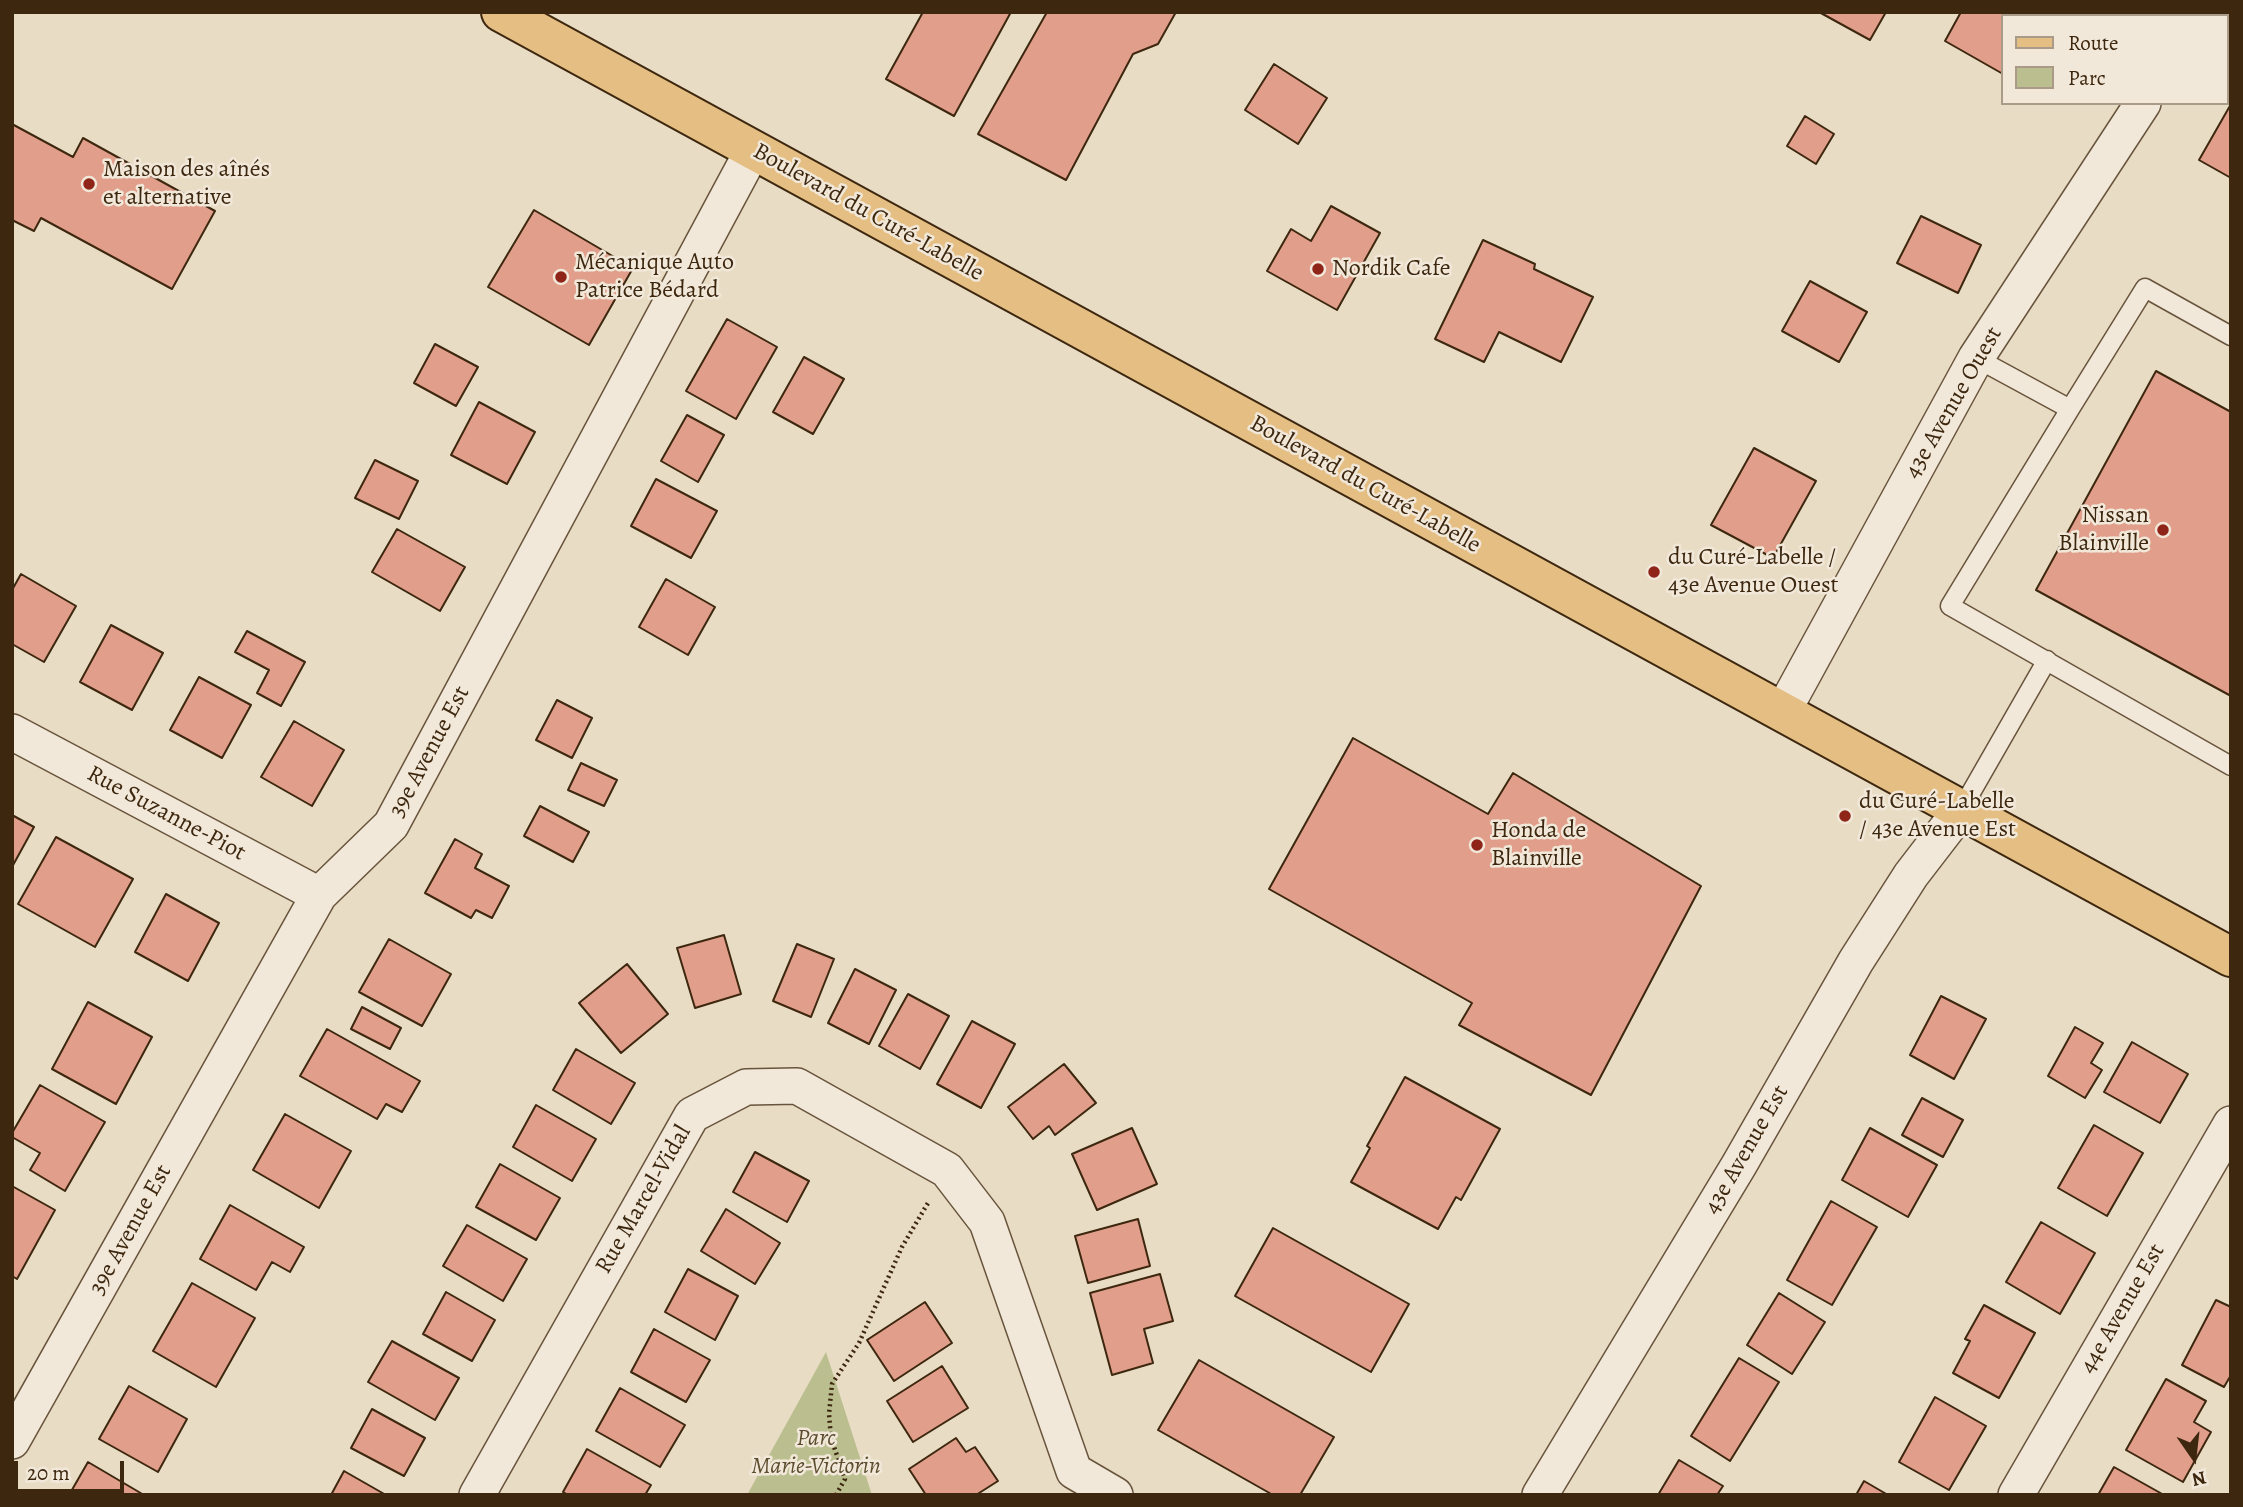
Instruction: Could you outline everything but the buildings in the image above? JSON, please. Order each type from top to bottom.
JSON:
[{"type":"main road","name":"Boulevard du Curé-Labelle","points":[[501,12],[2231,957]]},
{"type":"street","name":"43e Avenue Ouest","points":[[1782,713],[1976,358],[2142,105]]},
{"type":"street","name":"39e Avenue Est","points":[[12,1441],[319,895],[391,825],[753,150]]},
{"type":"street","name":"Rue Suzanne-Piot","points":[[12,732],[319,895]]},
{"type":"street","name":"43e Avenue Est","points":[[1540,1495],[1739,1165],[1856,961],[1911,875],[1961,810]]},
{"type":"street","name":"Rue Marcel-Vidal","points":[[477,1495],[692,1115],[746,1087],[797,1086],[947,1170],[988,1222],[1074,1471],[1115,1495]]},
{"type":"street","name":"44e Avenue Est","points":[[2016,1495],[2231,1124]]},
{"type":"lane","points":[[2231,336],[2145,288],[1950,606],[2231,766]]},
{"type":"lane","points":[[1976,358],[2070,409]]},
{"type":"lane","points":[[1961,810],[2047,660]]},
{"type":"path","points":[[836,1495],[845,1479],[831,1438],[829,1414],[832,1384],[859,1343],[902,1247],[947,1170]]},
{"type":"green space","name":"Parc Marie-Victorin","points":[[826,1352],[872,1495],[747,1495]]},
{"type":"place","name":"Maison des aînés et alternative","points":[[89,184]]},
{"type":"place","name":"Nordik Cafe","points":[[1318,269]]},
{"type":"place","name":"Mécanique Auto Patrice Bédard","points":[[561,277]]},
{"type":"place","name":"Nissan Blainville","points":[[2163,530]]},
{"type":"place","name":"du Curé-Labelle / 43e Avenue Ouest","points":[[1654,572]]},
{"type":"place","name":"du Curé-Labelle / 43e Avenue Est","points":[[1845,816]]},
{"type":"place","name":"Honda de Blainville","points":[[1477,845]]}]
